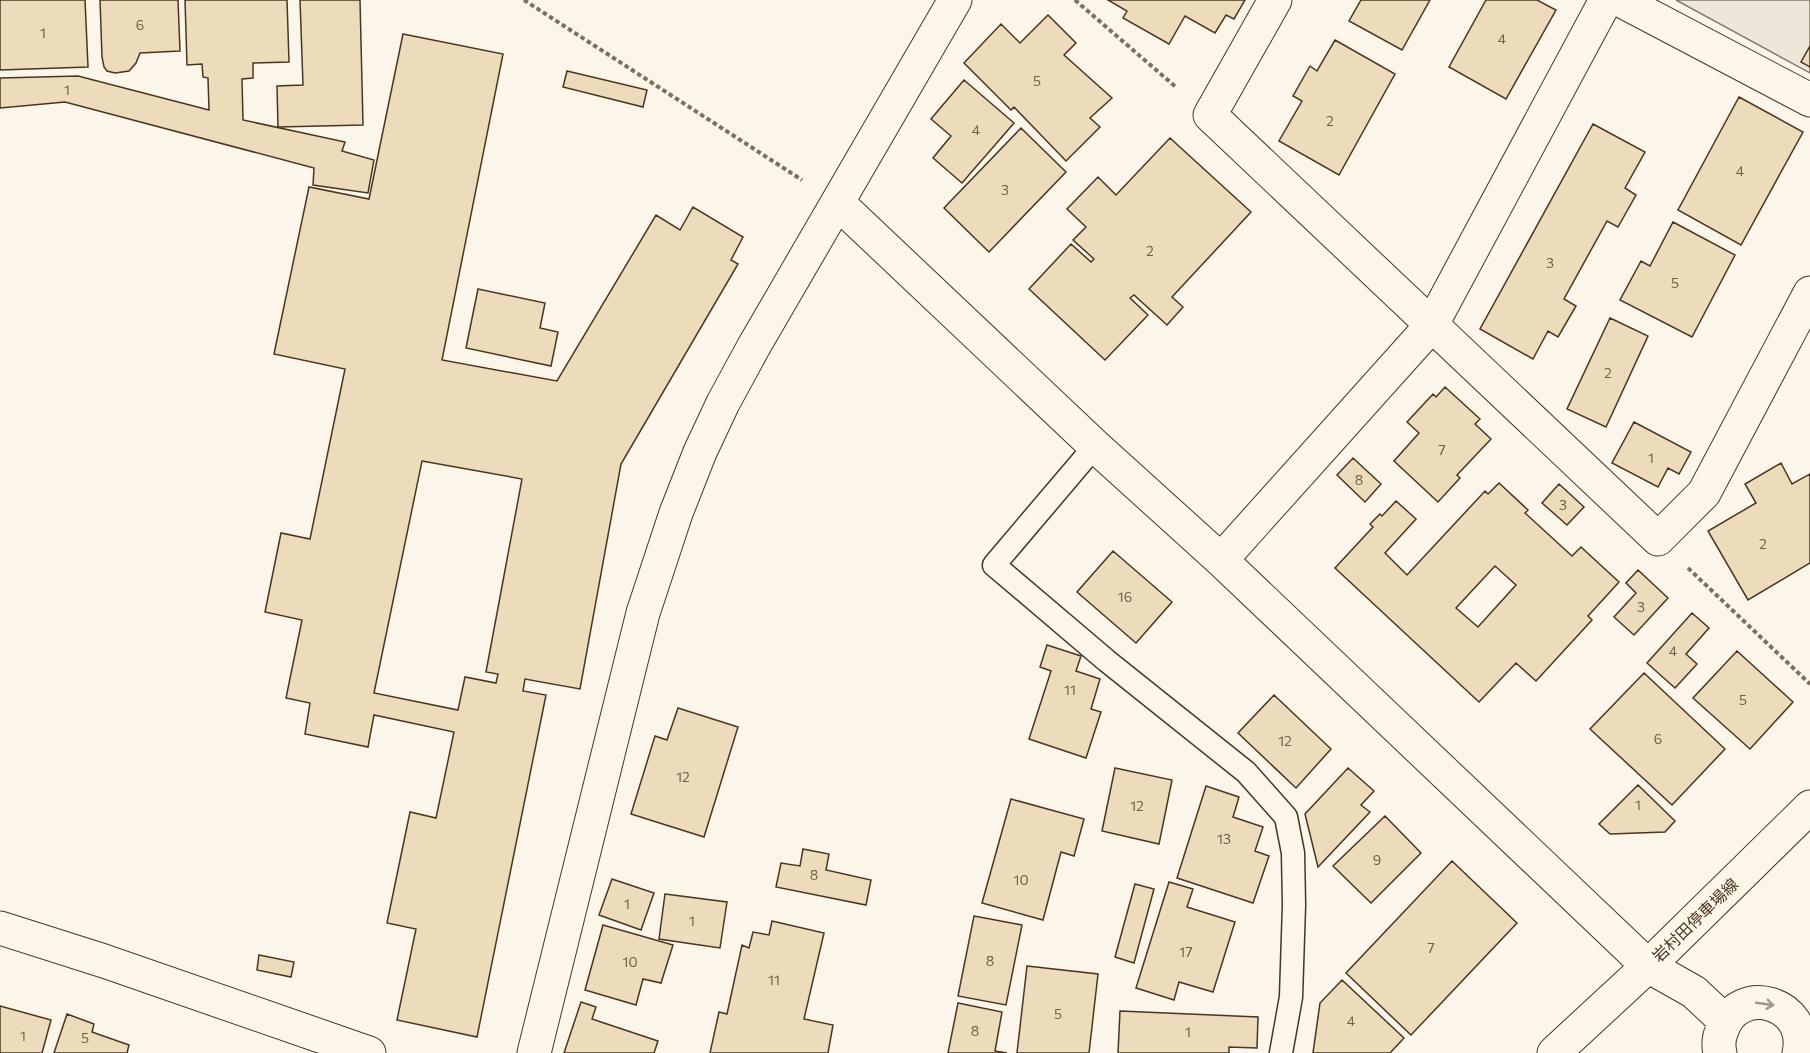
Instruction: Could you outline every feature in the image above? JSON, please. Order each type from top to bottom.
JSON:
[{"type":"street","points":[[534,1053],[643,613],[676,513],[700,452],[754,346],[955,0]]},
{"type":"street","points":[[1275,0],[1210,116],[1658,539],[1704,493],[1810,293]]},
{"type":"street","points":[[1221,560],[1431,326],[1606,0]]},
{"type":"street","points":[[1620,0],[1810,100]]},
{"type":"street","points":[[838,203],[1095,446],[1221,560],[1648,966],[1554,1053]]},
{"type":"street","name":"岩村田停車場線","points":[[1725,1021],[1694,992],[1648,966],[1810,807]]},
{"type":"street","points":[[0,928],[116,965],[369,1053]]},
{"type":"street","points":[[1720,1053],[1720,1035],[1725,1021],[1734,1011],[1759,1002],[1783,1009],[1792,1019],[1799,1030],[1801,1043],[1799,1053]]},
{"type":"lane","points":[[1095,446],[994,565],[1107,661],[1246,772],[1286,817],[1293,853],[1294,905],[1291,997],[1281,1053]]},
{"type":"path","points":[[524,0],[838,203]]},
{"type":"path","points":[[1075,0],[1210,116]]},
{"type":"path","points":[[1658,539],[1810,684]]},
{"type":"shaded area","points":[[1676,0],[1810,0],[1810,73]]},
{"type":"building","points":[[0,0],[85,0],[88,67],[0,70]]},
{"type":"building","points":[[100,0],[178,0],[180,51],[140,53],[136,63],[129,71],[115,73],[107,71],[102,57]]},
{"type":"building","points":[[185,0],[287,0],[289,62],[253,63],[253,78],[242,79],[243,120],[345,142],[342,151],[374,160],[368,193],[313,185],[314,168],[65,102],[0,108],[0,78],[78,76],[209,110],[208,78],[203,77],[202,64],[187,65]]},
{"type":"building","points":[[300,0],[360,0],[363,125],[278,127],[277,86],[303,85]]},
{"type":"building","points":[[1108,0],[1245,0],[1234,19],[1226,15],[1215,33],[1185,16],[1169,44],[1123,18],[1127,11]]},
{"type":"building","points":[[1361,0],[1430,0],[1402,50],[1349,21]]},
{"type":"building","points":[[1486,0],[1537,0],[1556,10],[1506,99],[1449,67]]},
{"type":"building","points":[[1048,15],[1076,43],[1064,55],[1112,98],[1090,118],[1100,127],[1066,161],[1014,107],[1011,110],[964,63],[1001,24],[1020,43]]},
{"type":"building","points":[[403,34],[503,54],[442,360],[557,381],[656,215],[680,230],[693,207],[743,237],[731,260],[738,264],[621,464],[580,689],[525,679],[523,691],[546,695],[477,1037],[397,1020],[416,929],[387,923],[410,812],[436,818],[454,732],[374,715],[368,747],[305,734],[310,703],[286,698],[302,620],[265,612],[281,533],[310,539],[345,369],[274,354],[309,187],[369,199]],"holes":[[[422,461],[522,479],[486,672],[498,674],[496,683],[465,677],[458,710],[374,693]]]},
{"type":"building","points":[[1335,40],[1395,74],[1339,175],[1279,141],[1302,101],[1293,96],[1310,66],[1317,71]]},
{"type":"building","points":[[1810,46],[1810,67],[1801,62]]},
{"type":"building","points":[[567,71],[647,90],[643,107],[563,87]]},
{"type":"building","points":[[964,80],[1014,123],[962,183],[933,158],[951,136],[931,119]]},
{"type":"building","points":[[1739,97],[1803,132],[1741,245],[1678,210]]},
{"type":"building","points":[[1593,124],[1645,152],[1625,188],[1636,195],[1618,227],[1607,221],[1564,299],[1576,306],[1558,337],[1548,331],[1533,359],[1480,329]]},
{"type":"building","points":[[1021,128],[1066,172],[989,252],[944,208]]},
{"type":"building","points":[[1170,138],[1251,212],[1172,297],[1183,307],[1167,325],[1134,295],[1130,298],[1148,315],[1105,360],[1029,289],[1071,244],[1091,262],[1094,259],[1073,240],[1086,227],[1067,209],[1098,177],[1116,195]]},
{"type":"building","points":[[1673,222],[1735,255],[1692,337],[1620,300],[1641,261],[1650,266]]},
{"type":"building","points":[[478,289],[545,303],[540,328],[558,332],[551,366],[466,348]]},
{"type":"building","points":[[1610,318],[1648,336],[1606,427],[1567,409]]},
{"type":"building","points":[[1445,387],[1480,419],[1475,424],[1491,439],[1457,475],[1460,478],[1438,502],[1394,461],[1419,433],[1407,422],[1433,394],[1436,397]]},
{"type":"building","points":[[1634,422],[1691,452],[1679,474],[1668,468],[1658,487],[1612,463]]},
{"type":"building","points":[[1353,458],[1381,484],[1365,502],[1337,475]]},
{"type":"building","points":[[1781,463],[1792,484],[1810,474],[1810,563],[1748,600],[1708,531],[1756,503],[1745,484]]},
{"type":"building","points":[[1499,483],[1528,510],[1525,513],[1572,556],[1581,547],[1619,582],[1588,616],[1592,620],[1536,681],[1516,663],[1479,702],[1335,568],[1373,527],[1370,524],[1380,514],[1382,516],[1396,501],[1416,519],[1385,553],[1407,575],[1485,491],[1488,494]],"holes":[[[1495,566],[1516,585],[1478,627],[1456,608]]]},
{"type":"building","points":[[1559,484],[1584,507],[1567,525],[1542,503]]},
{"type":"building","points":[[1113,551],[1172,602],[1136,643],[1077,592]]},
{"type":"building","points":[[1638,570],[1668,598],[1634,635],[1614,617],[1636,593],[1626,583]]},
{"type":"building","points":[[1692,613],[1709,628],[1686,654],[1697,664],[1675,688],[1647,663]]},
{"type":"building","points":[[1047,645],[1081,656],[1076,671],[1100,679],[1091,709],[1101,712],[1086,758],[1029,739],[1051,671],[1040,667]]},
{"type":"building","points":[[1737,651],[1793,702],[1750,749],[1693,698]]},
{"type":"building","points":[[1644,673],[1725,749],[1672,805],[1590,729]]},
{"type":"building","points":[[1274,695],[1331,749],[1296,788],[1238,733]]},
{"type":"building","points":[[678,708],[738,727],[704,837],[631,814],[655,736],[667,740]]},
{"type":"building","points":[[1115,768],[1172,780],[1159,844],[1102,831]]},
{"type":"building","points":[[1348,768],[1374,791],[1361,805],[1370,812],[1318,867],[1305,814]]},
{"type":"building","points":[[1638,785],[1675,821],[1665,832],[1610,834],[1599,824]]},
{"type":"building","points":[[1206,786],[1239,797],[1233,817],[1263,827],[1255,851],[1269,856],[1253,903],[1177,878]]},
{"type":"building","points":[[1011,799],[1084,819],[1074,856],[1061,852],[1043,920],[982,903]]},
{"type":"building","points":[[1385,816],[1421,853],[1371,903],[1333,866]]},
{"type":"building","points":[[803,849],[829,854],[826,870],[871,880],[866,905],[776,887],[781,863],[800,866]]},
{"type":"building","points":[[1452,861],[1517,923],[1411,1035],[1346,973]]},
{"type":"building","points":[[612,879],[654,893],[641,930],[599,915]]},
{"type":"building","points":[[1169,882],[1193,889],[1187,907],[1235,922],[1213,992],[1179,982],[1174,1000],[1136,988]]},
{"type":"building","points":[[1135,884],[1154,889],[1134,963],[1115,957]]},
{"type":"building","points":[[665,894],[727,902],[720,948],[659,939]]},
{"type":"building","points":[[974,916],[1022,925],[1006,1005],[958,996]]},
{"type":"building","points":[[772,921],[824,933],[804,1019],[833,1025],[828,1053],[710,1053],[719,1012],[727,1014],[742,945],[749,948],[753,932],[769,935]]},
{"type":"building","points":[[603,925],[673,945],[661,983],[643,979],[636,1005],[585,990]]},
{"type":"building","points":[[259,955],[294,962],[291,977],[257,970]]},
{"type":"building","points":[[1027,966],[1098,974],[1089,1053],[1017,1053]]},
{"type":"building","points":[[1342,980],[1404,1038],[1390,1053],[1313,1053],[1320,1003]]},
{"type":"building","points":[[581,1002],[596,1007],[592,1019],[658,1041],[654,1053],[564,1053]]},
{"type":"building","points":[[958,1003],[1002,1012],[995,1051],[1007,1053],[948,1053]]},
{"type":"building","points":[[0,1006],[51,1020],[42,1053],[0,1053]]},
{"type":"building","points":[[1120,1011],[1258,1017],[1257,1048],[1229,1047],[1229,1053],[1118,1053]]},
{"type":"building","points":[[67,1014],[94,1024],[92,1032],[129,1045],[127,1053],[54,1053]]}]
